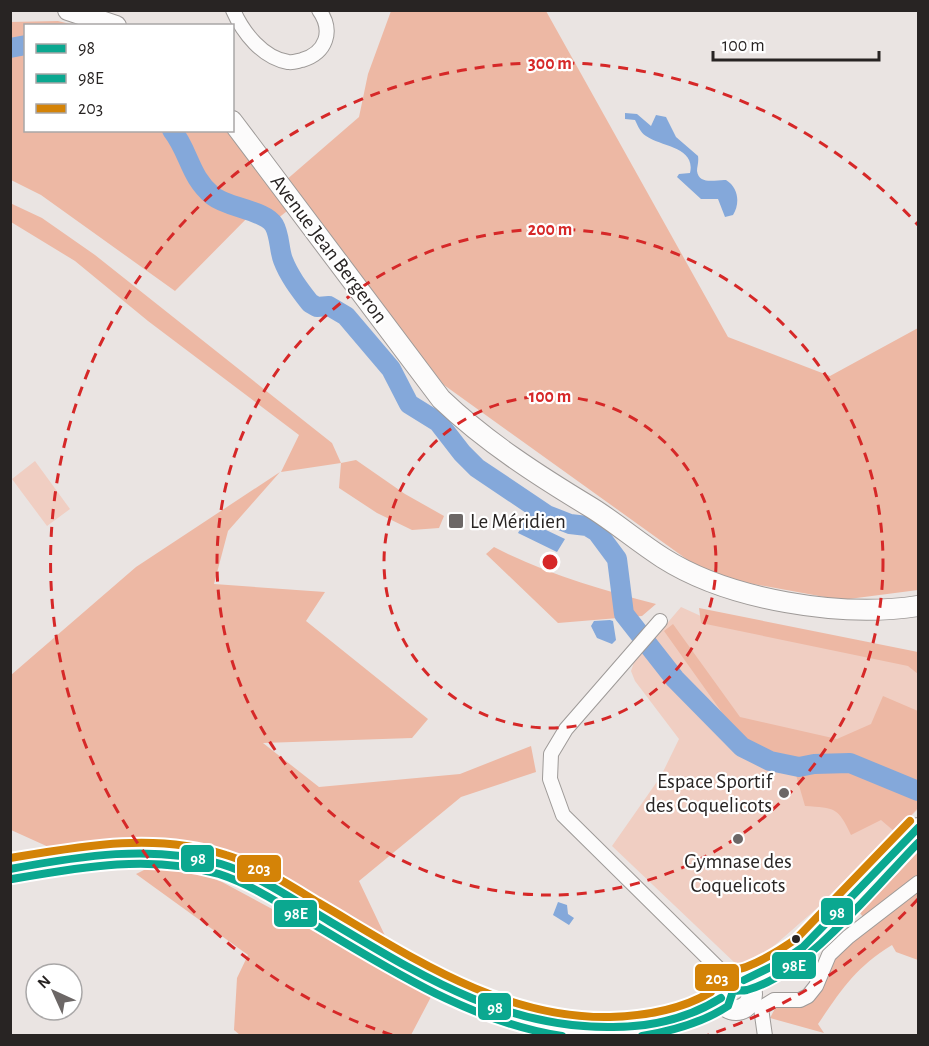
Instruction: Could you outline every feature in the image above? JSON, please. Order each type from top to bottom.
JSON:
[{"type":"main road","points":[[68,10],[110,24]]},
{"type":"main road","name":"Avenue Jean Bergeron","points":[[234,124],[426,377],[533,459],[671,556],[678,565],[726,587],[784,600],[855,608],[918,606]]},
{"type":"main road","points":[[10,869],[121,852],[170,853],[221,864],[267,885],[458,994],[514,1017],[550,1024],[614,1028],[647,1025],[741,996],[781,962],[803,947],[918,828]]},
{"type":"main road","points":[[612,1035],[661,1030],[741,996],[807,954],[918,840]]},
{"type":"main road","points":[[10,876],[130,860],[164,860],[198,867],[261,891],[476,1011],[547,1033],[574,1035]]},
{"type":"street","points":[[233,10],[241,27],[270,56],[291,63],[315,56],[326,40],[326,19],[319,10]]},
{"type":"street","points":[[660,621],[566,729],[551,754],[550,779],[563,815],[718,968],[741,996],[765,1035]]},
{"type":"street","points":[[741,996],[774,1000],[800,1000],[808,996],[816,986],[830,955],[848,937],[918,883]]},
{"type":"shaded area","points":[[391,11],[546,11],[728,337],[830,376],[918,328],[918,590],[841,600],[710,576],[444,385],[285,181],[359,117],[368,74]]},
{"type":"shaded area","points":[[58,21],[70,24],[24,24],[24,132],[234,132],[296,204],[277,219],[257,208],[175,291],[41,195],[11,180],[10,22]]},
{"type":"shaded area","points":[[10,203],[42,218],[95,255],[332,443],[341,463],[281,472],[299,435],[148,321],[75,261],[11,222]]},
{"type":"shaded area","points":[[356,460],[405,494],[444,516],[439,528],[412,530],[377,513],[339,488],[341,463]]},
{"type":"shaded area","points":[[35,461],[70,509],[47,526],[12,479]]},
{"type":"shaded area","points":[[280,472],[228,531],[214,584],[325,592],[306,621],[428,719],[412,738],[263,743],[319,787],[460,774],[531,746],[536,772],[461,797],[359,881],[387,940],[243,862],[73,858],[11,830],[11,675],[136,567]]},
{"type":"shaded area","points":[[494,547],[553,573],[656,604],[642,616],[558,623],[486,554]]},
{"type":"shaded area","name":"Espace Sportif des Coquelicots","points":[[681,607],[703,617],[918,663],[918,809],[847,882],[753,964],[736,964],[612,846],[661,776],[679,739],[635,681],[631,671],[634,662]]},
{"type":"shaded area","points":[[699,608],[918,652],[918,674],[908,666],[701,623]]},
{"type":"shaded area","points":[[673,624],[740,717],[837,739],[871,724],[883,696],[918,711],[918,808],[895,832],[881,820],[851,835],[839,814],[823,807],[805,806],[796,775],[735,751],[733,728],[664,631]]},
{"type":"shaded area","points":[[918,852],[918,960],[896,952],[892,945],[868,962],[850,980],[818,1024],[824,1033],[770,1018],[780,999],[800,1000],[829,955],[867,922],[860,913]]},
{"type":"shaded area","points":[[164,860],[222,882],[432,995],[411,1035],[240,1035],[234,1030],[237,978],[248,955],[136,874]]},
{"type":"water","points":[[625,113],[637,114],[651,126],[656,115],[666,117],[676,137],[698,156],[698,176],[709,181],[726,180],[734,187],[737,201],[733,215],[725,217],[718,199],[701,199],[677,177],[679,174],[690,173],[688,158],[676,149],[646,136],[635,120],[625,119]]},
{"type":"water","points":[[525,520],[565,539],[557,552],[518,533]]},
{"type":"water","points":[[594,621],[613,621],[616,640],[612,644],[597,638],[591,626]]},
{"type":"water","points":[[558,902],[567,905],[568,914],[574,918],[569,925],[553,915]]},
{"type":"waterway","points":[[10,48],[24,45]]},
{"type":"waterway","points":[[173,132],[194,172],[213,196],[255,212],[274,225],[283,260],[302,293],[310,303],[317,307],[329,306],[346,316],[391,369],[409,404],[438,422],[477,468],[547,515],[570,524],[587,526],[597,532],[617,559],[624,614],[675,679],[742,747],[770,761],[799,767],[814,764],[850,763],[918,791]]},
{"type":"transit line","name":"203","points":[[10,858],[118,843],[173,844],[200,848],[250,864],[274,876],[422,963],[494,996],[570,1015],[610,1017],[675,1008],[711,992],[715,981],[723,972],[746,967],[784,947],[796,939],[910,821]]},
{"type":"transit line","name":"98","points":[[744,980],[781,962],[803,947],[918,828]]},
{"type":"transit line","name":"98E","points":[[642,1036],[676,1029],[708,1017],[728,1006],[733,991],[747,990],[769,981],[792,967],[838,927],[918,843]]},
{"type":"transit line","name":"98","points":[[10,869],[89,856],[142,853],[195,858],[221,864],[263,882],[430,979],[499,1009],[535,1019],[573,1025],[613,1027],[641,1025],[683,1016],[721,998]]},
{"type":"transit line","name":"98E","points":[[12,879],[116,864],[168,865],[219,874],[268,897],[403,977],[464,1007],[528,1029],[562,1036]]},
{"type":"place","name":"Le Méridien","points":[[456,521]]},
{"type":"place","name":"Espace Sportif des Coquelicots","points":[[784,793]]},
{"type":"place","name":"Gymnase des Coquelicots","points":[[738,839]]}]
